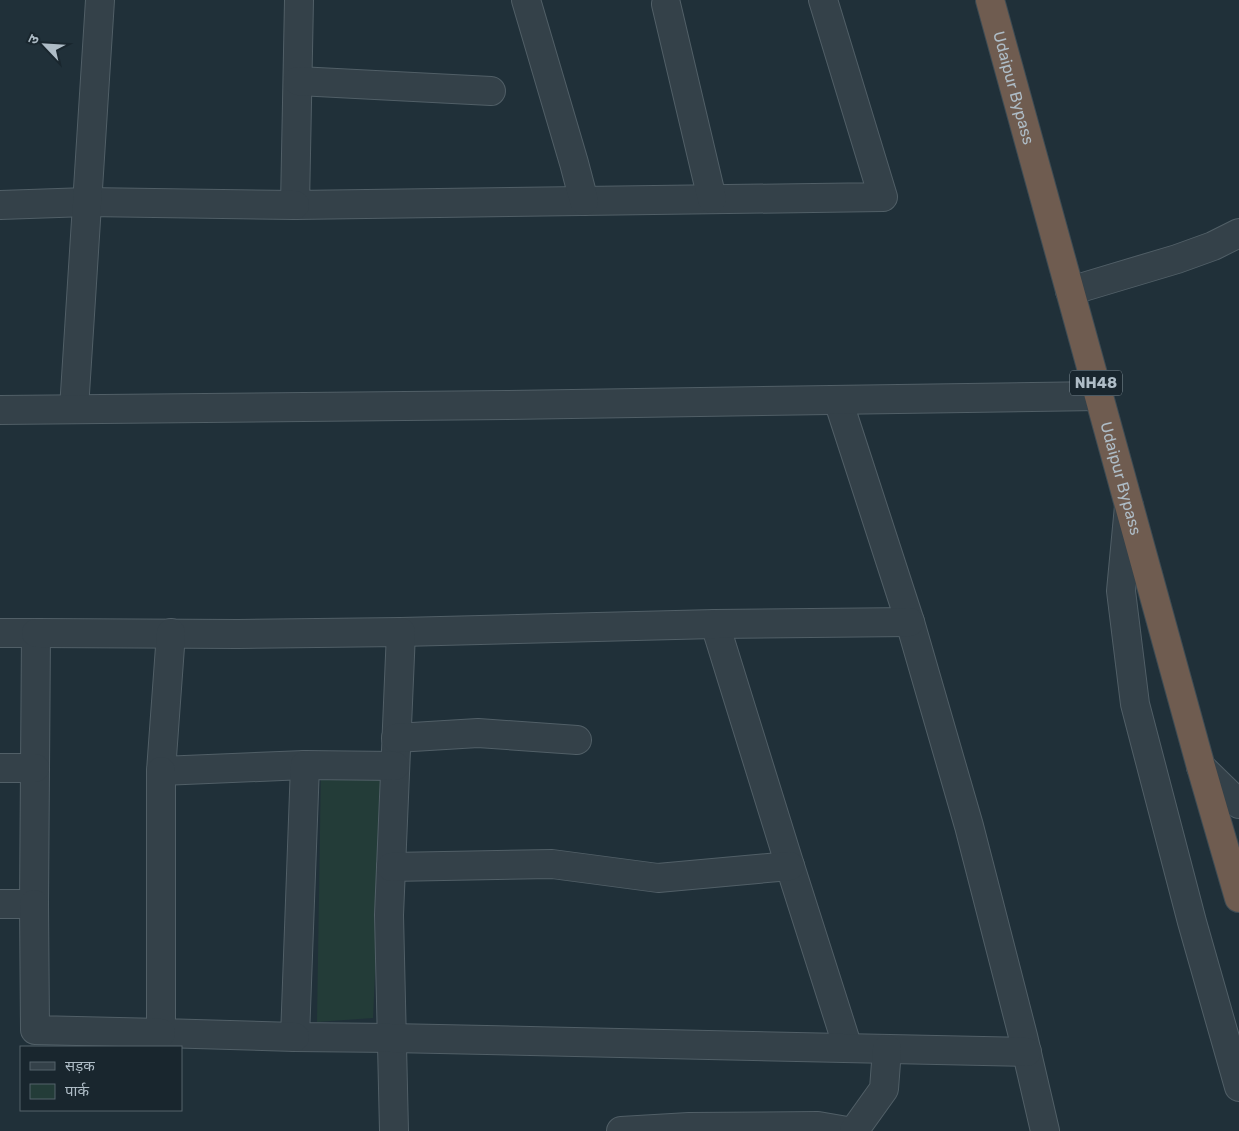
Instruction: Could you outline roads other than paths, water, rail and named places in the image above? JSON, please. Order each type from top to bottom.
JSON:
[{"type":"highway","name":"Udaipur Bypass","points":[[990,0],[1239,898]]},
{"type":"street","points":[[74,409],[100,0]]},
{"type":"street","points":[[295,205],[299,0]]},
{"type":"street","points":[[526,0],[584,201]]},
{"type":"street","points":[[0,205],[87,202],[295,205],[883,197],[823,0]]},
{"type":"street","points":[[666,4],[712,199]]},
{"type":"street","points":[[298,80],[491,91]]},
{"type":"street","points":[[1070,291],[1177,259],[1212,246],[1239,233]]},
{"type":"street","points":[[0,410],[486,406],[1099,396]]},
{"type":"street","points":[[838,400],[910,622],[969,826],[1027,1052],[1045,1131]]},
{"type":"street","points":[[1129,505],[1121,591],[1135,704],[1192,922],[1239,1087]]},
{"type":"street","points":[[0,633],[401,632],[715,624],[910,622]]},
{"type":"street","points":[[715,624],[848,1048]]},
{"type":"street","points":[[36,632],[35,1030],[1027,1052]]},
{"type":"street","points":[[394,1131],[389,915],[401,632]]},
{"type":"street","points":[[161,1033],[161,771],[171,633]]},
{"type":"street","points":[[396,738],[478,733],[577,740]]},
{"type":"street","points":[[161,771],[304,766],[395,766]]},
{"type":"street","points":[[295,1036],[304,766]]},
{"type":"street","points":[[1201,766],[1239,804]]},
{"type":"street","points":[[0,768],[35,768]]},
{"type":"street","points":[[391,867],[552,864],[658,878],[790,866]]},
{"type":"street","points":[[0,904],[34,904]]},
{"type":"street","points":[[854,1131],[884,1089],[886,1049]]},
{"type":"street","points":[[621,1131],[689,1127],[818,1126],[847,1131]]}]
